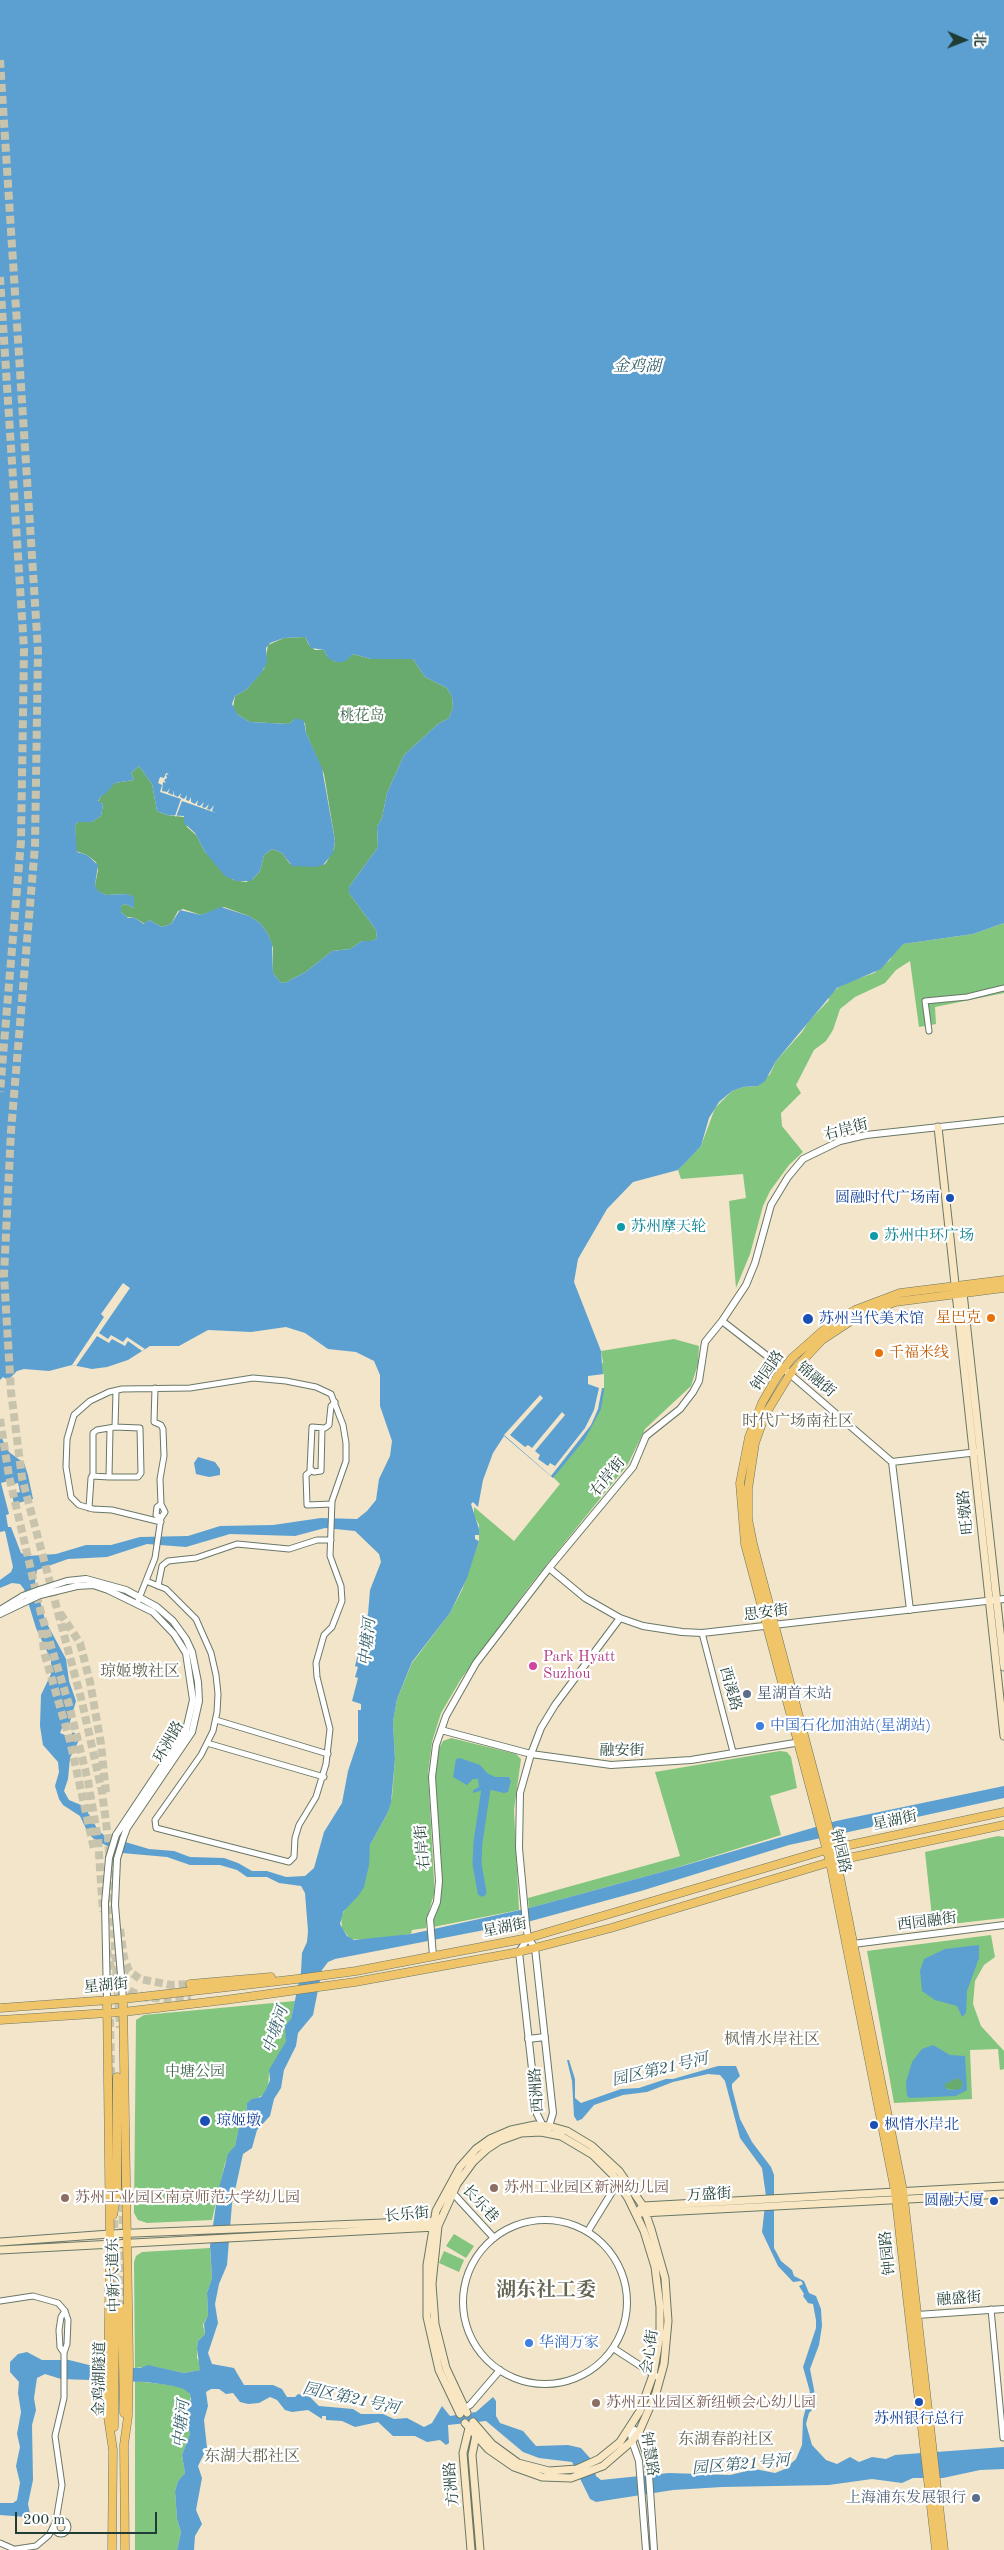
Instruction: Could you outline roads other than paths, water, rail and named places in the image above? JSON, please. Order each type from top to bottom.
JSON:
[{"type":"main road","name":"旺墩路","points":[[938,1127],[1004,1667]]},
{"type":"main road","name":"钟园路","points":[[928,2448],[917,2315],[899,2195],[853,1944],[823,1821],[769,1625],[751,1535],[748,1489],[752,1454],[760,1426],[787,1371],[809,1342],[855,1310],[900,1293],[1004,1280]]},
{"type":"main road","name":"钟园路","points":[[787,1371],[822,1340],[857,1317],[903,1300],[1004,1288]]},
{"type":"main road","name":"旺墩路","points":[[997,1600],[1004,1736]]},
{"type":"main road","name":"星湖街","points":[[0,2008],[123,1999],[295,1979],[528,1938],[830,1849],[1004,1812]]},
{"type":"main road","name":"星湖街","points":[[0,2020],[123,2012],[325,1986],[519,1952],[611,1928],[833,1861],[1004,1825]]},
{"type":"main road","name":"钟园路","points":[[833,1861],[899,2195],[932,2481],[944,2550]]},
{"type":"main road","points":[[190,1984],[279,1976],[295,1979]]},
{"type":"main road","points":[[191,2000],[294,1990]]},
{"type":"main road","name":"中新大道东","points":[[123,1999],[130,2363],[130,2385],[124,2445],[125,2550]]},
{"type":"main road","name":"中新大道东","points":[[107,2000],[110,2234],[108,2417],[113,2450],[112,2550]]},
{"type":"main road","points":[[110,2234],[117,2194],[117,2077]]},
{"type":"main road","name":"会心街","points":[[462,2412],[439,2370],[428,2326],[425,2284],[434,2225],[464,2162],[483,2144],[511,2130],[546,2128],[567,2131],[584,2140],[601,2153],[644,2209],[659,2254],[666,2292],[668,2328],[657,2376],[638,2432],[632,2441],[614,2458],[578,2473],[553,2478],[527,2473],[500,2458],[476,2437],[471,2425]]},
{"type":"main road","name":"会心街","points":[[594,2466],[630,2428],[657,2376],[660,2328],[659,2292],[652,2255],[621,2179]]},
{"type":"main road","name":"万盛街","points":[[636,2212],[644,2209],[899,2195],[1004,2186]]},
{"type":"main road","name":"万盛街","points":[[899,2195],[1004,2194]]},
{"type":"main road","name":"长乐街","points":[[0,2242],[127,2233],[434,2225]]},
{"type":"main road","name":"长乐街","points":[[0,2250],[434,2225]]},
{"type":"main road","name":"金鸡湖隧道","points":[[113,2450],[119,2309],[124,2445]]},
{"type":"main road","name":"会心街","points":[[471,2425],[505,2454],[524,2465],[549,2471],[578,2473]]},
{"type":"main road","name":"方洲路","points":[[471,2425],[463,2453],[471,2550]]},
{"type":"main road","name":"方洲路","points":[[476,2437],[472,2456],[480,2550]]},
{"type":"main road","name":"钟园路","points":[[932,2481],[936,2550]]},
{"type":"street","points":[[929,1031],[925,1001],[966,997],[1004,988]]},
{"type":"street","name":"右岸街","points":[[433,1956],[430,1926],[431,1916],[438,1896],[439,1881],[432,1777],[436,1745],[455,1697],[466,1677],[549,1568],[633,1467],[646,1436],[680,1409],[689,1398],[699,1381],[705,1342],[722,1321],[746,1285],[755,1264],[771,1205],[790,1174],[803,1159],[840,1141],[866,1135],[1004,1120]]},
{"type":"street","name":"锦融街","points":[[722,1321],[787,1371],[892,1462]]},
{"type":"street","points":[[146,1580],[166,1589],[196,1619],[204,1634],[216,1675],[216,1720],[207,1743],[201,1755],[155,1820],[156,1828],[289,1862],[294,1857],[298,1825],[316,1797],[324,1777],[330,1729],[316,1676],[316,1663],[324,1635],[332,1627],[342,1601],[341,1586],[330,1556],[332,1504],[335,1489],[342,1478],[346,1461],[344,1425],[331,1394],[316,1387],[266,1378],[241,1379],[190,1388],[116,1391],[98,1397],[82,1407],[74,1415],[69,1427],[65,1451],[67,1484],[71,1497],[79,1505],[90,1508],[112,1510],[161,1520]]},
{"type":"street","points":[[155,1388],[154,1422],[161,1425],[164,1439],[160,1479],[161,1504],[157,1507],[156,1515],[161,1520]]},
{"type":"street","points":[[109,1477],[116,1391]]},
{"type":"street","points":[[312,1470],[312,1427],[322,1428],[329,1425],[331,1406],[335,1402]]},
{"type":"street","points":[[90,1508],[93,1433],[97,1430],[112,1428],[140,1428],[141,1473],[138,1477],[92,1476]]},
{"type":"street","points":[[322,1428],[321,1471],[312,1470],[306,1475],[307,1505],[332,1504]]},
{"type":"street","points":[[910,1610],[892,1462],[977,1452]]},
{"type":"street","points":[[139,1601],[155,1558],[161,1520]]},
{"type":"street","points":[[158,1586],[162,1566],[168,1561],[196,1558],[237,1544],[289,1548],[317,1540],[331,1540]]},
{"type":"street","name":"思安街","points":[[549,1568],[585,1598],[620,1618],[665,1631],[702,1633],[997,1600]]},
{"type":"street","name":"环洲路","points":[[0,1610],[67,1581],[86,1580],[109,1584],[173,1621],[186,1638],[195,1662],[199,1701],[188,1740],[120,1837],[109,1858],[105,1903],[107,2000]]},
{"type":"street","name":"环洲路","points":[[0,1614],[24,1599]]},
{"type":"street","name":"西洲路","points":[[546,2128],[553,2113],[535,1948],[528,1938],[523,1898],[519,1848],[519,1810],[531,1754],[541,1728],[620,1618]]},
{"type":"street","name":"西溪路","points":[[702,1633],[733,1752]]},
{"type":"street","points":[[216,1720],[328,1754]]},
{"type":"street","name":"融安街","points":[[441,1730],[531,1754],[589,1763],[635,1765],[691,1760],[801,1742]]},
{"type":"street","points":[[207,1743],[324,1777]]},
{"type":"street","name":"环洲路","points":[[120,1837],[115,1905],[123,1999]]},
{"type":"street","name":"西园融街","points":[[853,1944],[1004,1925]]},
{"type":"street","points":[[519,1952],[528,1938]]},
{"type":"street","name":"西洲路","points":[[519,1952],[537,2114],[546,2128]]},
{"type":"street","points":[[528,2039],[545,2037]]},
{"type":"street","points":[[588,2231],[621,2179]]},
{"type":"street","name":"长乐巷","points":[[450,2190],[494,2238]]},
{"type":"street","points":[[542,2220],[568,2223],[588,2231],[604,2244],[613,2256],[625,2284],[626,2315],[622,2330],[613,2348],[594,2368],[564,2382],[531,2383],[500,2370],[488,2360],[473,2340],[465,2318],[465,2285],[473,2262],[494,2238],[516,2225],[542,2220]]},
{"type":"street","points":[[0,2301],[18,2297],[42,2297],[58,2303],[65,2311],[68,2328],[64,2355],[64,2398],[55,2436],[62,2485],[55,2523],[48,2535],[36,2546],[16,2550],[0,2543]]},
{"type":"street","name":"融盛街","points":[[917,2315],[1004,2308]]},
{"type":"street","points":[[991,2309],[1003,2438]]},
{"type":"street","points":[[64,2355],[60,2347],[59,2330],[60,2317],[65,2311]]},
{"type":"street","points":[[613,2348],[657,2376]]},
{"type":"street","points":[[462,2412],[500,2370]]},
{"type":"street","name":"会心街","points":[[462,2412],[471,2425]]},
{"type":"street","name":"钟慧路","points":[[630,2428],[638,2432],[648,2460],[654,2550]]},
{"type":"street","name":"钟慧路","points":[[630,2428],[641,2476],[646,2550]]},
{"type":"water","name":"金鸡湖","points":[[0,0],[1004,0],[1004,923],[973,934],[903,944],[881,969],[837,988],[776,1061],[765,1081],[758,1086],[743,1087],[732,1091],[719,1102],[709,1118],[701,1146],[678,1170],[633,1182],[607,1209],[578,1259],[574,1282],[601,1351],[604,1391],[601,1409],[585,1439],[553,1478],[504,1436],[493,1453],[483,1480],[478,1507],[473,1502],[471,1504],[479,1529],[479,1535],[475,1535],[475,1539],[479,1541],[467,1578],[450,1613],[412,1662],[397,1699],[393,1722],[395,1759],[391,1803],[370,1845],[369,1865],[364,1887],[343,1912],[340,1924],[347,1936],[354,1940],[411,1934],[529,1908],[669,1870],[836,1821],[1004,1786],[1004,1798],[789,1845],[641,1891],[531,1921],[335,1959],[328,1962],[322,1970],[313,2015],[298,2033],[296,2046],[284,2070],[281,2088],[274,2099],[270,2116],[257,2130],[252,2148],[243,2154],[232,2204],[227,2265],[219,2284],[215,2304],[218,2323],[208,2353],[212,2364],[234,2368],[244,2385],[273,2385],[282,2389],[287,2397],[295,2397],[298,2394],[309,2396],[319,2406],[353,2409],[361,2414],[383,2414],[394,2419],[407,2418],[424,2427],[432,2423],[442,2406],[450,2416],[476,2412],[493,2397],[496,2401],[496,2416],[500,2423],[523,2431],[536,2446],[568,2445],[581,2448],[590,2458],[596,2476],[601,2480],[669,2473],[730,2475],[755,2469],[775,2473],[785,2469],[796,2459],[802,2445],[803,2419],[810,2392],[803,2367],[816,2328],[816,2320],[813,2304],[808,2303],[799,2286],[803,2284],[801,2281],[793,2282],[778,2266],[762,2232],[766,2196],[762,2168],[740,2138],[725,2081],[720,2075],[708,2074],[673,2082],[647,2092],[623,2095],[594,2105],[582,2119],[577,2121],[574,2116],[572,2081],[567,2060],[569,2060],[575,2079],[575,2098],[581,2103],[621,2089],[639,2088],[718,2066],[736,2066],[740,2076],[732,2084],[732,2088],[740,2119],[752,2142],[771,2167],[774,2175],[774,2248],[781,2261],[792,2270],[794,2276],[804,2281],[809,2293],[816,2296],[821,2309],[822,2326],[819,2345],[810,2369],[817,2405],[809,2413],[806,2424],[812,2445],[826,2460],[837,2464],[850,2457],[859,2462],[872,2457],[886,2459],[895,2455],[1004,2447],[1004,2469],[980,2470],[943,2478],[913,2478],[902,2483],[872,2479],[829,2485],[673,2490],[596,2502],[590,2499],[572,2462],[539,2458],[523,2452],[486,2421],[448,2425],[449,2443],[446,2445],[440,2440],[427,2442],[415,2436],[393,2436],[378,2422],[355,2427],[342,2421],[326,2420],[326,2416],[322,2416],[322,2419],[308,2410],[292,2412],[285,2410],[277,2400],[270,2397],[259,2403],[248,2404],[240,2402],[233,2393],[226,2394],[219,2389],[211,2389],[206,2392],[208,2406],[204,2420],[207,2448],[198,2466],[202,2478],[196,2510],[202,2524],[195,2536],[194,2550],[177,2550],[181,2532],[177,2519],[175,2491],[178,2481],[185,2473],[182,2455],[190,2434],[185,2416],[191,2399],[190,2394],[184,2389],[174,2386],[146,2382],[61,2379],[45,2374],[37,2378],[34,2398],[36,2410],[32,2425],[33,2480],[28,2504],[30,2514],[26,2517],[0,2515],[0,2503],[13,2503],[17,2500],[20,2483],[16,2466],[20,2447],[17,2434],[21,2412],[18,2393],[19,2382],[10,2372],[10,2362],[18,2354],[27,2352],[42,2360],[69,2360],[97,2367],[140,2368],[148,2365],[184,2373],[200,2370],[197,2349],[198,2341],[205,2334],[204,2324],[208,2315],[207,2293],[212,2278],[210,2246],[218,2191],[228,2154],[235,2146],[240,2122],[246,2118],[247,2103],[252,2099],[261,2097],[266,2090],[270,2080],[269,2070],[286,2041],[285,2026],[291,2019],[301,1972],[302,1953],[307,1942],[308,1931],[305,1893],[301,1886],[279,1883],[267,1877],[247,1877],[237,1870],[220,1865],[190,1865],[167,1857],[122,1853],[95,1840],[88,1833],[80,1816],[63,1805],[59,1799],[55,1786],[59,1772],[58,1762],[43,1745],[40,1726],[41,1695],[51,1674],[51,1660],[36,1628],[24,1589],[20,1584],[12,1583],[0,1588],[0,1580],[11,1572],[13,1567],[5,1531],[0,1532],[0,1435],[9,1452],[24,1463],[28,1475],[33,1499],[14,1504],[12,1494],[20,1492],[18,1483],[10,1485],[8,1481],[1,1483],[9,1514],[6,1515],[8,1527],[11,1527],[21,1553],[28,1556],[56,1554],[86,1545],[111,1545],[140,1537],[188,1536],[220,1526],[273,1525],[321,1518],[357,1519],[376,1500],[379,1479],[390,1456],[392,1441],[380,1406],[380,1375],[374,1361],[356,1352],[328,1349],[305,1333],[286,1327],[251,1332],[208,1330],[179,1346],[150,1346],[128,1360],[107,1367],[92,1369],[72,1365],[49,1371],[24,1369],[17,1371],[8,1380],[3,1377],[0,1380]],"holes":[[[305,637],[311,648],[324,650],[328,658],[336,662],[344,662],[353,654],[371,659],[413,659],[425,677],[447,688],[452,697],[453,707],[449,718],[438,724],[404,755],[387,793],[382,818],[377,827],[378,847],[349,887],[349,893],[376,930],[377,938],[372,941],[362,941],[350,949],[332,951],[307,971],[285,983],[280,982],[273,973],[272,944],[268,934],[260,923],[249,916],[221,907],[201,915],[180,910],[171,924],[162,927],[149,920],[144,924],[135,918],[128,918],[121,912],[121,906],[125,904],[134,908],[134,897],[127,894],[106,895],[98,891],[95,885],[98,865],[87,855],[77,852],[75,825],[78,822],[92,822],[101,816],[103,804],[98,801],[102,795],[115,783],[134,780],[131,773],[139,766],[152,784],[157,811],[167,815],[184,816],[184,823],[195,833],[205,852],[225,876],[236,881],[251,881],[260,871],[264,855],[272,849],[282,853],[292,866],[316,867],[323,865],[333,853],[335,841],[322,768],[306,733],[304,721],[296,718],[289,724],[250,722],[238,715],[232,704],[235,696],[246,690],[262,672],[267,662],[266,648],[270,643],[284,638]],[[325,1528],[355,1531],[379,1554],[381,1562],[370,1590],[368,1614],[355,1666],[358,1667],[355,1677],[358,1678],[352,1701],[361,1704],[361,1710],[358,1710],[358,1741],[348,1771],[342,1803],[324,1832],[314,1868],[305,1876],[286,1877],[267,1871],[252,1871],[224,1858],[190,1857],[174,1851],[149,1849],[105,1836],[98,1830],[87,1811],[81,1805],[69,1800],[64,1791],[68,1779],[70,1758],[80,1738],[73,1732],[70,1737],[60,1733],[64,1723],[69,1725],[76,1701],[69,1681],[66,1659],[45,1620],[35,1581],[37,1570],[68,1559],[107,1557],[147,1544],[186,1547],[230,1534],[295,1536]]]},
{"type":"water","points":[[198,1457],[215,1462],[220,1469],[220,1475],[209,1477],[196,1474],[194,1463]]},
{"type":"water","points":[[460,1758],[480,1765],[487,1773],[495,1777],[509,1777],[511,1781],[508,1792],[504,1793],[487,1789],[473,1793],[473,1790],[479,1787],[478,1779],[473,1779],[467,1785],[453,1777],[456,1759]]},
{"type":"water","points":[[979,1945],[979,1958],[967,1991],[966,2013],[962,2017],[957,2006],[935,2000],[922,1991],[920,1971],[924,1959],[945,1949]]},
{"type":"water","points":[[933,2045],[950,2055],[965,2056],[967,2090],[956,2096],[910,2098],[907,2096],[906,2082],[912,2062],[922,2049]],"holes":[[[957,2078],[963,2082],[961,2089],[950,2090],[945,2088],[945,2084]]]},
{"type":"waterway","points":[[482,1892],[477,1864],[478,1842],[486,1789]]},
{"type":"tunnel","points":[[0,60],[38,650],[35,846],[11,1131],[4,1275],[11,1392],[22,1478],[82,1702],[102,1792],[108,1837],[120,2028]]},
{"type":"tunnel","points":[[0,277],[24,649],[21,841],[0,1092]]},
{"type":"tunnel","points":[[0,1419],[9,1476],[41,1613],[69,1705],[88,1781],[98,1839],[103,1912]]},
{"type":"tunnel","points":[[60,1613],[80,1643],[90,1682],[101,1744],[106,1793]]},
{"type":"tunnel","points":[[42,1630],[44,1652],[70,1741],[94,1849]]},
{"type":"tunnel","points":[[120,1929],[124,1958],[129,1971],[140,1979],[171,1985],[190,1984]]},
{"type":"tunnel","points":[[107,1950],[111,1968],[120,1984],[132,1992],[147,1998],[191,1999]]},
{"type":"tunnel","points":[[110,2019],[113,2167]]},
{"type":"tunnel","points":[[122,2308],[123,2190]]},
{"type":"tunnel","points":[[114,2208],[115,2309]]},
{"type":"place","name":"圆融时代广场南","points":[[950,1198]]},
{"type":"place","name":"苏州摩天轮","points":[[621,1227]]},
{"type":"place","name":"苏州中环广场","points":[[874,1236]]},
{"type":"place","name":"星巴克","points":[[991,1318]]},
{"type":"place","name":"苏州当代美术馆","points":[[808,1319]]},
{"type":"place","name":"千福米线","points":[[879,1353]]},
{"type":"place","name":"Park Hyatt Suzhou","points":[[533,1666]]},
{"type":"place","name":"星湖首末站","points":[[747,1694]]},
{"type":"place","name":"中国石化加油站(星湖站)","points":[[760,1726]]},
{"type":"place","name":"琼姬墩","points":[[205,2121]]},
{"type":"place","name":"枫情水岸北","points":[[874,2125]]},
{"type":"place","name":"苏州工业园区新洲幼儿园","points":[[494,2188]]},
{"type":"place","name":"苏州工业园区南京师范大学幼儿园","points":[[65,2198]]},
{"type":"place","name":"圆融大厦","points":[[994,2201]]},
{"type":"place","name":"华润万家","points":[[529,2343]]},
{"type":"place","name":"苏州银行总行","points":[[919,2402]]},
{"type":"place","name":"苏州工业园区新纽顿会心幼儿园","points":[[596,2403]]},
{"type":"place","name":"上海浦东发展银行","points":[[976,2498]]},
{"type":"district","name":"时代广场南社区","points":[[798,1422]]},
{"type":"district","name":"琼姬墩社区","points":[[140,1672]]},
{"type":"district","name":"枫情水岸社区","points":[[772,2040]]},
{"type":"district","name":"湖东社工委","points":[[546,2291]]},
{"type":"district","name":"东湖春韵社区","points":[[726,2440]]},
{"type":"district","name":"东湖大郡社区","points":[[252,2457]]},
{"type":"park label","name":"桃花岛","points":[[362,716]]},
{"type":"park label","name":"中塘公园","points":[[195,2072]]},
{"type":"water label","name":"中塘河","points":[[368,1642]]},
{"type":"water label","name":"中塘河","points":[[276,2030]]},
{"type":"water label","name":"园区第21号河","points":[[660,2070]]},
{"type":"water label","name":"园区第21号河","points":[[351,2399]]},
{"type":"water label","name":"中塘河","points":[[182,2424]]},
{"type":"water label","name":"园区第21号河","points":[[741,2465]]}]
